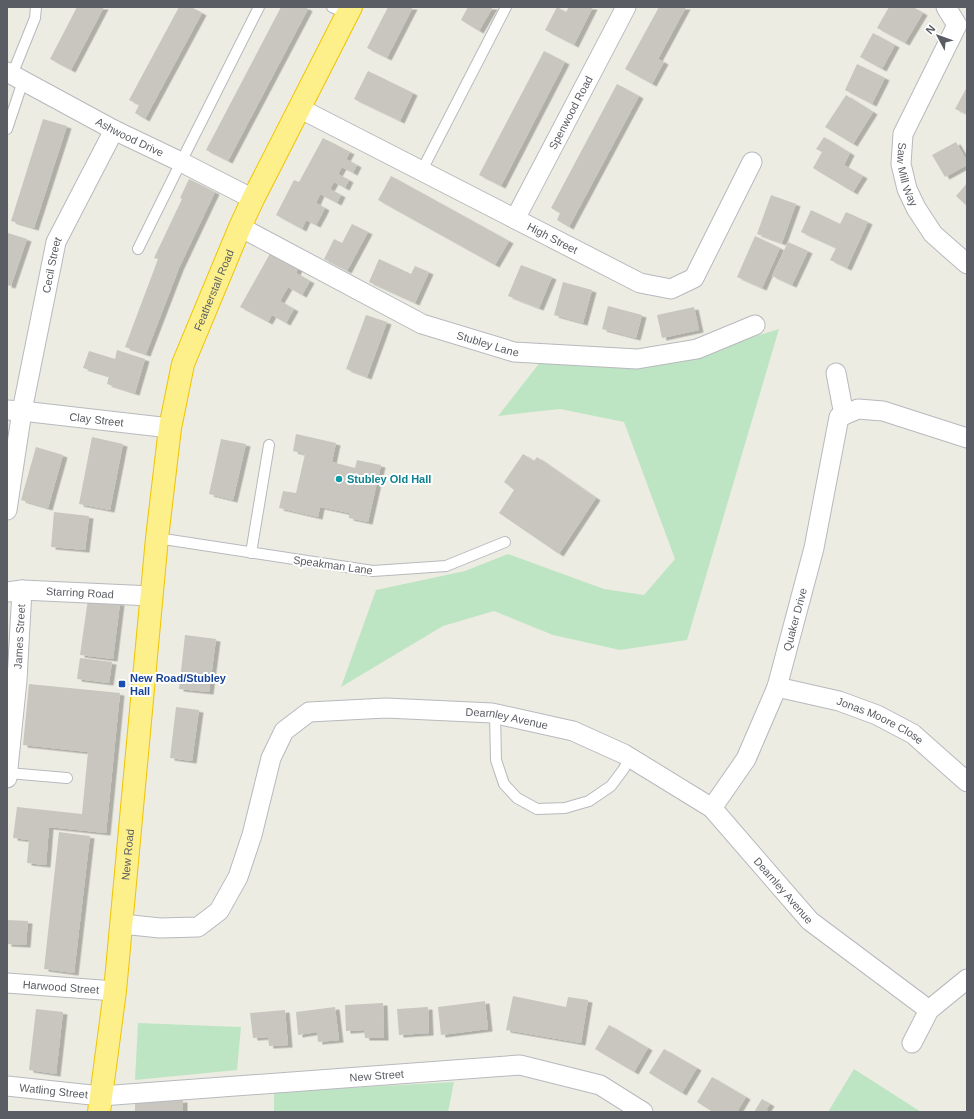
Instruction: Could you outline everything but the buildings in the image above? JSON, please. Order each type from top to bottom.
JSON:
[{"type":"highway","name":"Featherstall Road","points":[[152,596],[157,538],[170,428],[183,364],[240,227],[299,108],[343,9]]},
{"type":"highway","name":"New Road","points":[[100,1104],[122,924],[152,596]]},
{"type":"street","name":"Spenwood Road","points":[[515,219],[626,7]]},
{"type":"street","name":"Saw Mill Way","points":[[946,7],[962,25],[903,134],[901,164],[907,189],[916,208],[933,234],[967,264]]},
{"type":"street","name":"Ashwood Drive","points":[[14,76],[114,130],[253,199]]},
{"type":"street","name":"High Street","points":[[299,108],[421,172],[640,283],[671,289],[694,278],[752,162]]},
{"type":"street","name":"Cecil Street","points":[[7,510],[15,411],[56,242],[114,130]]},
{"type":"street","name":"Stubley Lane","points":[[240,227],[422,324],[514,352],[637,359],[697,349],[755,325]]},
{"type":"street","points":[[836,373],[842,416],[858,409],[883,411],[967,438]]},
{"type":"street","name":"Clay Street","points":[[15,411],[170,428]]},
{"type":"street","name":"Quaker Drive","points":[[712,808],[746,759],[777,687],[814,548],[842,416]]},
{"type":"street","name":"Starring Road","points":[[14,591],[152,596]]},
{"type":"street","name":"James Street","points":[[7,778],[17,680],[14,591]]},
{"type":"street","name":"Jonas Moore Close","points":[[777,687],[839,701],[877,715],[913,734],[967,782]]},
{"type":"street","name":"Dearnley Avenue","points":[[122,924],[160,928],[198,927],[219,911],[238,877],[252,835],[270,758],[284,731],[309,712],[386,708],[495,714],[573,731],[630,758],[712,808],[810,921],[929,1010]]},
{"type":"street","points":[[912,1043],[929,1010],[967,980]]},
{"type":"street","name":"Harwood Street","points":[[7,983],[115,990]]},
{"type":"street","name":"New Street","points":[[100,1104],[520,1065],[600,1085],[643,1112]]},
{"type":"street","name":"Watling Street","points":[[7,1086],[100,1104]]},
{"type":"lane","points":[[7,130],[14,76],[35,18],[36,7]]},
{"type":"lane","points":[[138,249],[259,7]]},
{"type":"lane","points":[[421,172],[506,7]]},
{"type":"lane","points":[[251,553],[269,445]]},
{"type":"lane","name":"Speakman Lane","points":[[157,538],[373,571],[446,566],[506,542]]},
{"type":"lane","points":[[495,714],[496,760],[504,784],[517,798],[537,809],[565,808],[589,801],[611,786],[630,758]]},
{"type":"lane","points":[[7,773],[67,778]]},
{"type":"green space","points":[[779,329],[687,640],[620,650],[553,635],[494,611],[443,626],[341,687],[376,590],[465,571],[508,554],[604,589],[644,595],[675,559],[624,422],[560,409],[498,416],[541,361],[707,351]]},
{"type":"green space","points":[[138,1023],[241,1027],[237,1070],[135,1080]]},
{"type":"green space","points":[[854,1069],[921,1112],[828,1112]]},
{"type":"green space","points":[[454,1082],[448,1112],[274,1112],[274,1092]]},
{"type":"place","name":"Stubley Old Hall","points":[[339,479]]},
{"type":"place","name":"New Road/Stubley Hall","points":[[122,684]]}]
